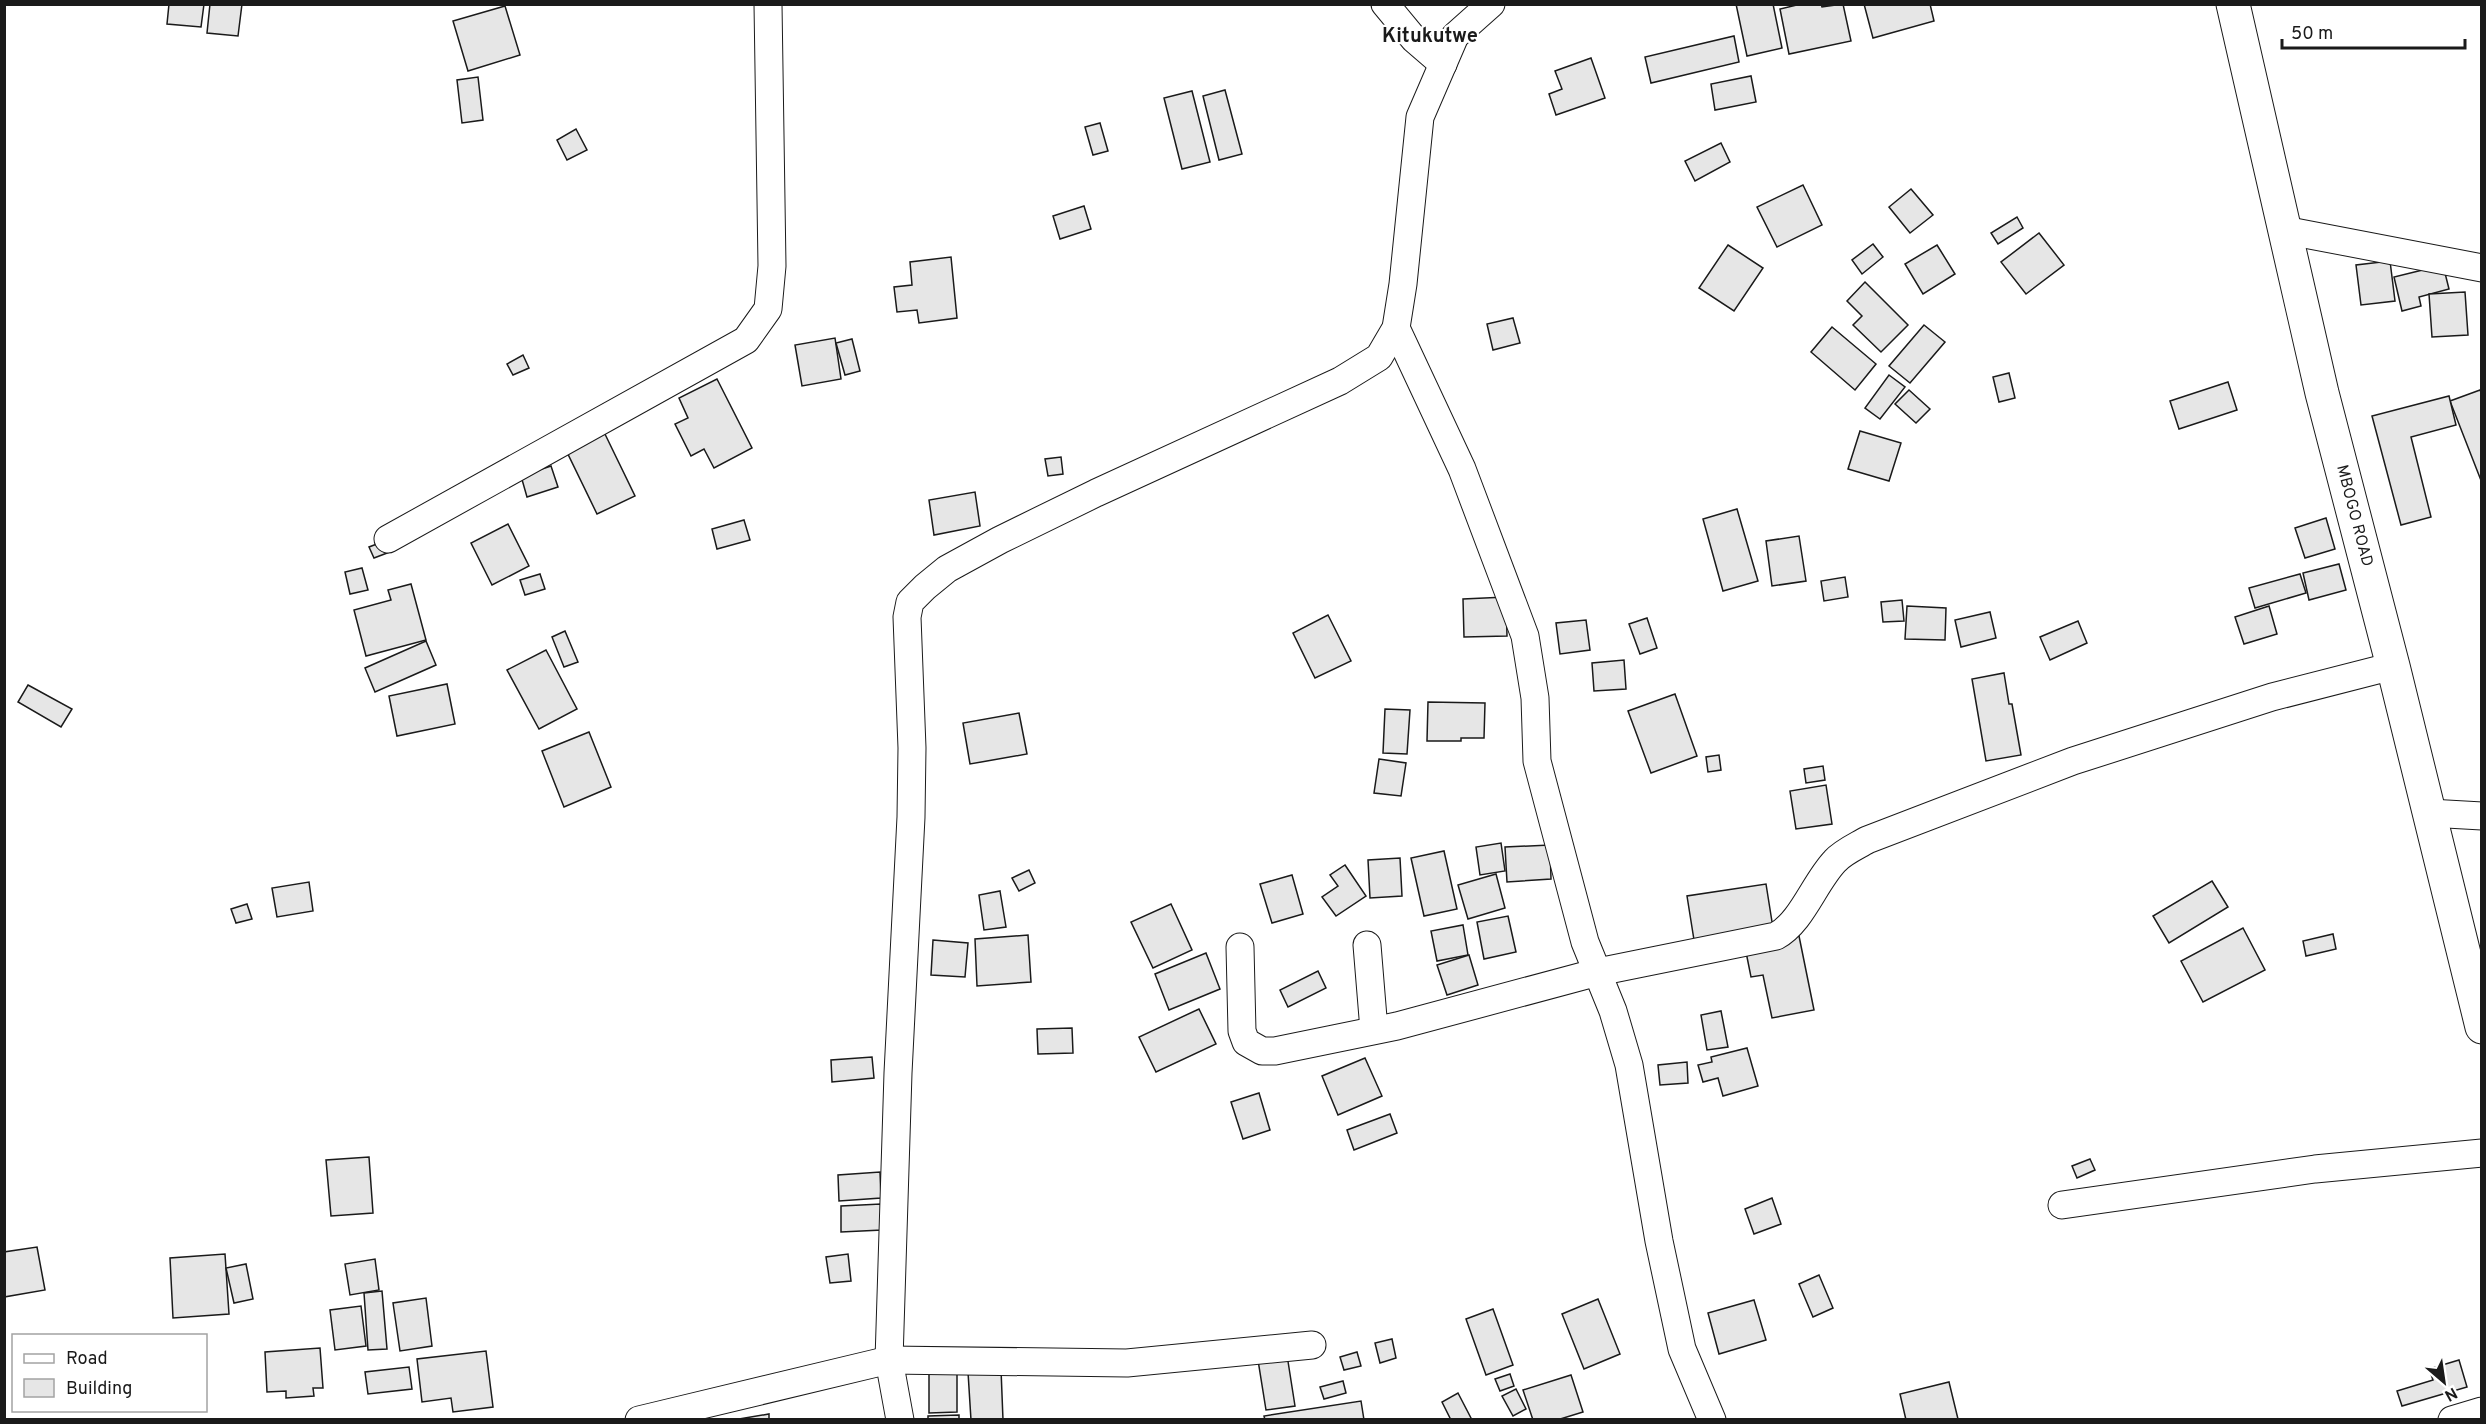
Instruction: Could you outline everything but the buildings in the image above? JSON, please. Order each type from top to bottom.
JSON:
[{"type":"main road","name":"MBOGO ROAD","points":[[2233,4],[2322,393],[2393,666],[2481,1027]]},
{"type":"street","points":[[388,539],[746,340],[757,325],[768,309],[772,267],[768,4]]},
{"type":"street","points":[[1385,4],[1414,39],[1443,64]]},
{"type":"street","points":[[900,1419],[890,1360],[897,1073],[911,817],[912,748],[907,618],[910,602],[924,587],[947,569],[1000,540],[1096,493],[1340,381],[1379,357],[1396,328],[1403,284],[1420,117],[1455,36],[1491,4]]},
{"type":"street","points":[[2284,230],[2481,268]]},
{"type":"street","points":[[1396,328],[1462,469],[1525,636],[1535,698],[1537,761],[1585,942],[1598,972],[1629,1065],[1659,1241],[1682,1349],[1713,1419]]},
{"type":"street","points":[[1240,947],[1242,1031],[1246,1042],[1262,1051],[1275,1051],[1374,1030],[1598,972],[1776,936],[1794,921],[1815,886],[1836,859],[1867,840],[2073,761],[2272,697],[2393,666]]},
{"type":"street","points":[[2428,813],[2481,816]]},
{"type":"street","points":[[1367,945],[1374,1030]]},
{"type":"street","points":[[2062,1204],[2315,1169],[2481,1153]]},
{"type":"street","points":[[639,1419],[890,1360],[1127,1363],[1312,1345]]},
{"type":"street","points":[[2452,1419],[2481,1411]]},
{"type":"district","name":"Kitukutwe","points":[[1430,37]]}]
